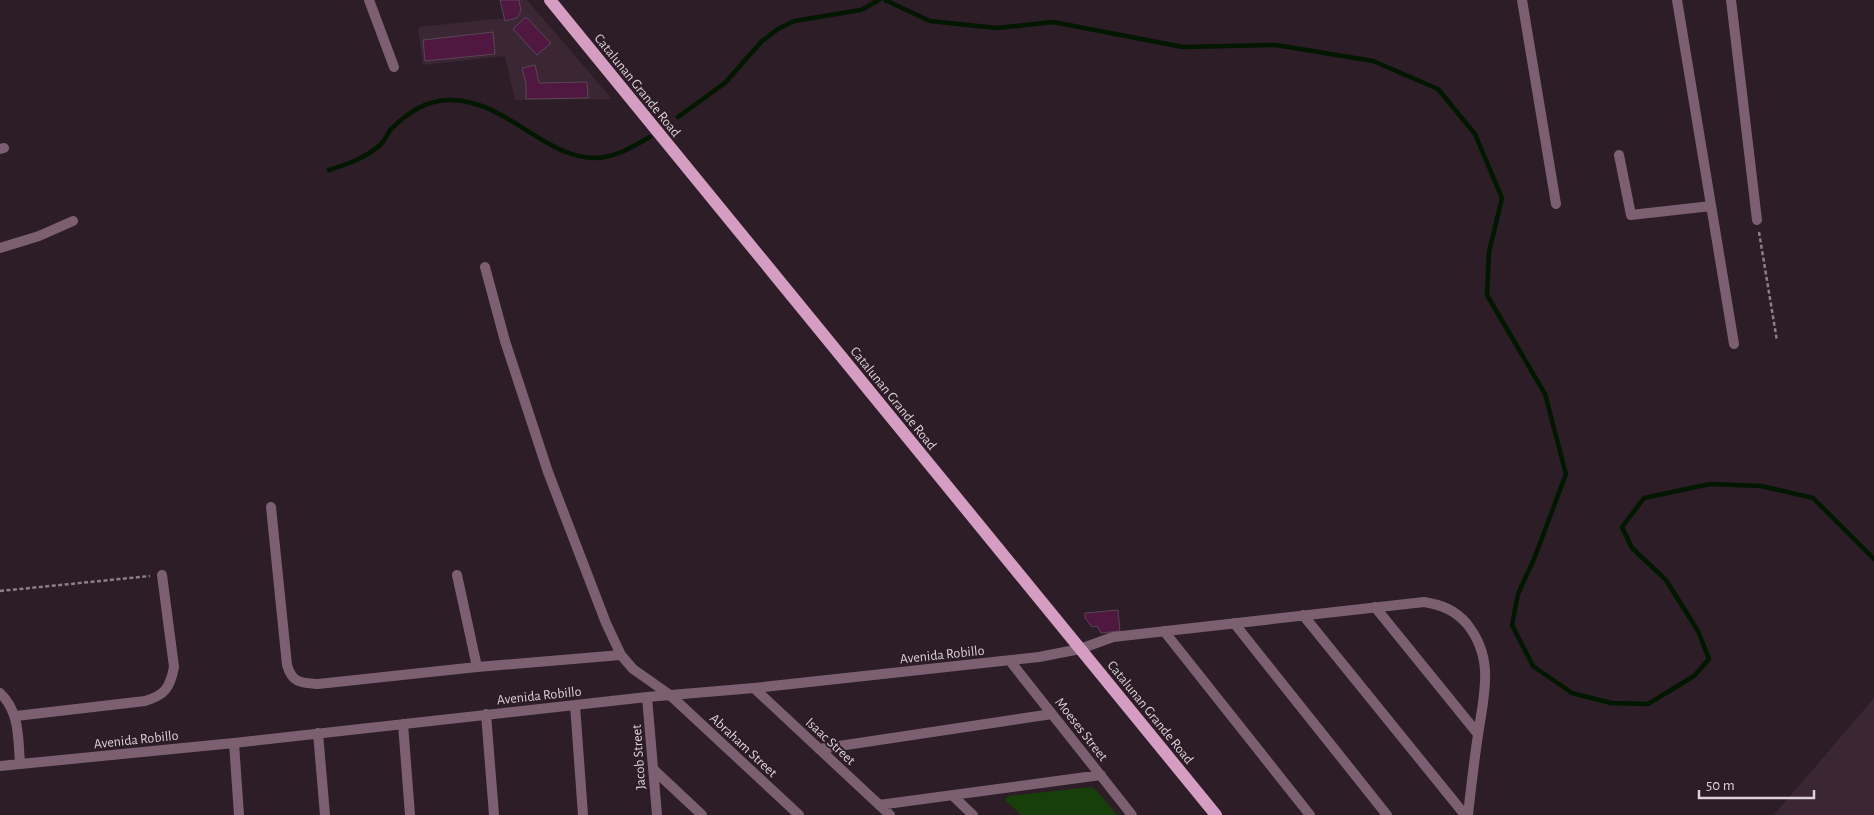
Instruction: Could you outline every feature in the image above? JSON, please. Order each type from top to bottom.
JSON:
[{"type":"main road","name":"Catalunan Grande Road","points":[[550,0],[1216,815]]},
{"type":"street","points":[[370,0],[394,67]]},
{"type":"street","points":[[1522,0],[1556,204]]},
{"type":"street","points":[[1676,0],[1734,344]]},
{"type":"street","points":[[1731,0],[1757,220]]},
{"type":"street","points":[[1619,155],[1631,215],[1711,206]]},
{"type":"street","points":[[0,248],[39,236],[73,222]]},
{"type":"street","points":[[271,507],[287,665],[290,674],[296,681],[318,684],[477,667],[621,655],[597,599],[548,472],[505,341],[485,267]]},
{"type":"street","points":[[16,716],[145,701],[157,697],[166,690],[172,679],[174,668],[162,575]]},
{"type":"street","points":[[457,575],[477,667]]},
{"type":"street","name":"Avenida Robillo","points":[[0,766],[234,743],[647,697],[754,688],[1010,661],[1061,654],[1113,637],[1424,602],[1439,604],[1461,617],[1479,642],[1485,657],[1486,672],[1466,815]]},
{"type":"street","points":[[1375,607],[1478,734]]},
{"type":"street","points":[[1303,615],[1466,815]]},
{"type":"street","points":[[1234,624],[1387,815]]},
{"type":"street","points":[[1164,631],[1310,815]]},
{"type":"street","name":"Abraham Street","points":[[621,655],[633,669],[670,695],[799,815]]},
{"type":"street","name":"Moeses Street","points":[[1010,661],[1132,815]]},
{"type":"street","name":"Isaac Street","points":[[754,688],[890,815]]},
{"type":"street","points":[[0,693],[11,706],[16,716],[20,764]]},
{"type":"street","name":"Jacob Street","points":[[647,697],[657,815]]},
{"type":"street","points":[[575,705],[583,815]]},
{"type":"street","points":[[486,714],[494,815]]},
{"type":"street","points":[[819,749],[1052,714]]},
{"type":"street","points":[[403,724],[410,815]]},
{"type":"street","points":[[318,733],[325,815]]},
{"type":"street","points":[[234,743],[240,815]]},
{"type":"street","points":[[653,770],[702,815]]},
{"type":"street","points":[[879,805],[1101,775]]},
{"type":"street","points":[[952,795],[974,815]]},
{"type":"path","points":[[1757,220],[1777,341]]},
{"type":"path","points":[[0,591],[162,575]]},
{"type":"shaded area","points":[[500,0],[527,0],[612,99],[515,100],[505,56],[423,65],[418,27],[504,18]]},
{"type":"shaded area","points":[[1874,698],[1874,815],[1774,815]]},
{"type":"green space","points":[[1091,787],[1097,791],[1117,815],[1021,815],[1005,800],[1008,796]]},
{"type":"building","points":[[500,0],[519,0],[521,11],[517,18],[505,21]]},
{"type":"building","points":[[526,17],[551,43],[537,55],[513,29]]},
{"type":"building","points":[[493,32],[495,54],[425,61],[423,40]]},
{"type":"building","points":[[535,65],[539,83],[587,82],[588,98],[526,99],[526,83],[522,68]]},
{"type":"building","points":[[1118,610],[1120,631],[1101,633],[1097,626],[1092,627],[1085,618],[1085,613]]},
{"type":"waterway","points":[[678,117],[725,83],[761,42],[778,29],[794,21],[861,10],[879,0]]},
{"type":"waterway","points":[[885,0],[930,21],[997,28],[1053,22],[1183,47],[1276,45],[1373,61],[1438,89],[1475,134],[1502,198],[1489,252],[1487,295],[1545,394],[1566,474],[1534,559],[1518,594],[1512,625],[1533,666],[1572,693],[1611,703],[1648,704],[1694,676],[1709,659],[1698,631],[1666,580],[1632,548],[1622,527],[1644,498],[1710,484],[1761,486],[1813,498],[1874,559]]},
{"type":"waterway","points":[[329,170],[356,160],[375,150],[383,142],[391,129],[417,109],[447,100],[469,102],[489,109],[547,143],[566,152],[585,157],[611,156],[650,137]]}]
